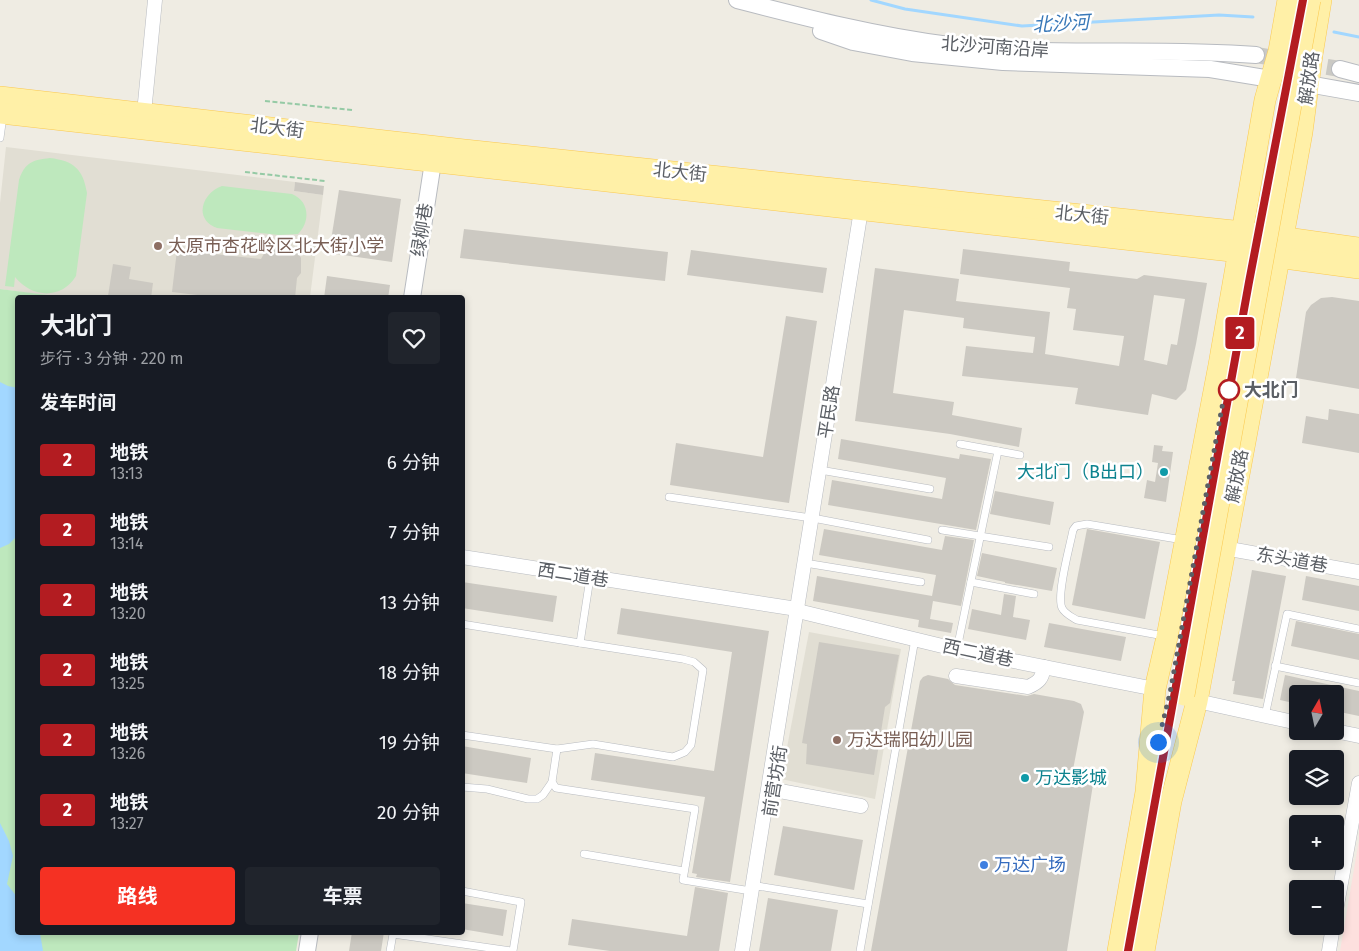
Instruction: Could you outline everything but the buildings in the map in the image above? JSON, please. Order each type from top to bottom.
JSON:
[{"type":"main road","name":"解放路","points":[[1181,695],[1167,637],[1242,242],[1266,100],[1279,51],[1288,0]]},
{"type":"main road","name":"解放路","points":[[1181,695],[1296,0]]},
{"type":"main road","name":"解放路","points":[[1181,695],[1310,0]]},
{"type":"main road","name":"解放路","points":[[1181,695],[1224,548],[1302,132],[1312,55],[1322,0]]},
{"type":"main road","name":"北大街","points":[[1,108],[144,113],[1281,247],[1359,248]]},
{"type":"main road","points":[[1,108],[437,163],[865,211],[1242,242]]},
{"type":"main road","points":[[1281,247],[1359,268]]},
{"type":"main road","points":[[1118,951],[1146,792],[1181,695]]},
{"type":"main road","points":[[1149,950],[1171,801],[1181,695]]},
{"type":"street","points":[[144,113],[155,0]]},
{"type":"street","name":"北沙河南沿岸","points":[[738,0],[837,26],[949,45],[1041,51],[1154,51],[1256,55]]},
{"type":"street","points":[[779,11],[815,29],[853,42],[912,53],[1004,62],[1210,69],[1271,79]]},
{"type":"street","points":[[1340,69],[1359,74]]},
{"type":"street","points":[[1308,84],[1359,93]]},
{"type":"street","name":"绿柳巷","points":[[413,295],[437,163]]},
{"type":"street","name":"绿柳巷","points":[[421,295],[437,163]]},
{"type":"street","name":"平民路","points":[[799,612],[865,211]]},
{"type":"street","name":"东头道巷","points":[[1224,548],[1359,572]]},
{"type":"street","name":"西二道巷","points":[[465,559],[799,612],[957,649],[1265,713]]},
{"type":"street","name":"前营坊街","points":[[742,951],[771,789],[799,612]]},
{"type":"street","points":[[956,676],[1028,687],[1039,682],[1044,667]]},
{"type":"street","points":[[1265,713],[1289,716]]},
{"type":"street","points":[[1265,713],[1289,720]]},
{"type":"street","points":[[1344,726],[1359,729]]},
{"type":"street","points":[[1344,732],[1359,736]]},
{"type":"street","points":[[1341,880],[1359,783]]},
{"type":"street","points":[[771,789],[861,806]]},
{"type":"street","name":"前营坊街","points":[[747,951],[754,889]]},
{"type":"street","points":[[307,951],[310,935]]},
{"type":"street","points":[[315,951],[318,935]]},
{"type":"street","points":[[1329,951],[1332,935]]},
{"type":"lane","points":[[0,138],[1,108]]},
{"type":"lane","points":[[960,444],[1020,456]]},
{"type":"lane","points":[[957,649],[998,452]]},
{"type":"lane","points":[[823,470],[930,489]]},
{"type":"lane","points":[[668,497],[815,518],[928,540]]},
{"type":"lane","points":[[1167,637],[1077,620],[1068,615],[1062,608],[1060,596],[1073,530],[1076,526],[1087,524],[1186,541]]},
{"type":"lane","points":[[942,530],[1049,547]]},
{"type":"lane","points":[[808,564],[921,582]]},
{"type":"lane","points":[[580,643],[590,580]]},
{"type":"lane","points":[[971,582],[1034,594]]},
{"type":"lane","points":[[1265,713],[1287,614],[1359,630]]},
{"type":"lane","points":[[465,624],[683,659],[694,662],[704,670],[691,745],[685,752],[673,757],[593,744],[557,749],[465,735]]},
{"type":"lane","points":[[860,951],[915,639]]},
{"type":"lane","points":[[1275,666],[1359,683]]},
{"type":"lane","points":[[465,787],[537,799],[543,795],[552,782],[557,749]]},
{"type":"lane","points":[[552,782],[556,788],[695,810],[683,880],[868,904]]},
{"type":"lane","points":[[584,854],[684,871]]},
{"type":"lane","points":[[400,935],[512,951],[521,902],[465,892]]},
{"type":"lane","points":[[390,951],[393,935]]},
{"type":"path","points":[[265,100],[352,110]]},
{"type":"path","points":[[245,172],[325,181]]},
{"type":"shaded area","name":"太原市杏花岭区北大街小学","points":[[6,147],[295,182],[294,191],[323,195],[310,295],[42,295],[0,289],[0,203]]},
{"type":"shaded area","name":"万达瑞阳幼儿园","points":[[809,632],[901,649],[875,799],[781,779]]},
{"type":"shaded area","points":[[1359,840],[1359,951],[1340,951]]},
{"type":"green space","points":[[50,158],[65,161],[76,168],[83,178],[87,193],[76,276],[70,284],[55,292],[46,293],[30,289],[15,277],[14,287],[5,286],[21,174],[30,163]]},
{"type":"green space","points":[[222,186],[292,194],[298,197],[305,206],[305,223],[298,234],[279,235],[217,228],[205,219],[203,206],[209,194]]},
{"type":"green space","points":[[0,289],[47,295],[15,295],[15,935],[299,935],[296,951],[0,951]]},
{"type":"water","points":[[0,382],[15,387],[15,538],[9,544],[0,548]]},
{"type":"water","points":[[0,823],[9,841],[13,856],[7,884],[15,894],[15,935],[40,935],[43,951],[0,951]]},
{"type":"waterway","name":"北沙河","points":[[871,0],[905,9],[1022,26],[1219,15],[1253,17]]},
{"type":"waterway","name":"北沙河","points":[[1334,32],[1359,37]]},
{"type":"tunnel","points":[[1256,55],[1340,69]]},
{"type":"metro line","name":"2","points":[[1128,951],[1249,282],[1303,0]]},
{"type":"place","name":"太原市杏花岭区北大街小学","points":[[158,246]]},
{"type":"place","name":"大北门","points":[[1229,390]]},
{"type":"place","name":"大北门（B出口）","points":[[1164,472]]},
{"type":"place","name":"万达瑞阳幼儿园","points":[[837,740]]},
{"type":"place","name":"万达影城","points":[[1025,778]]},
{"type":"place","name":"万达广场","points":[[984,865]]},
{"type":"route","points":[[1158,742],[1170,693],[1226,385],[1229,390]]}]
